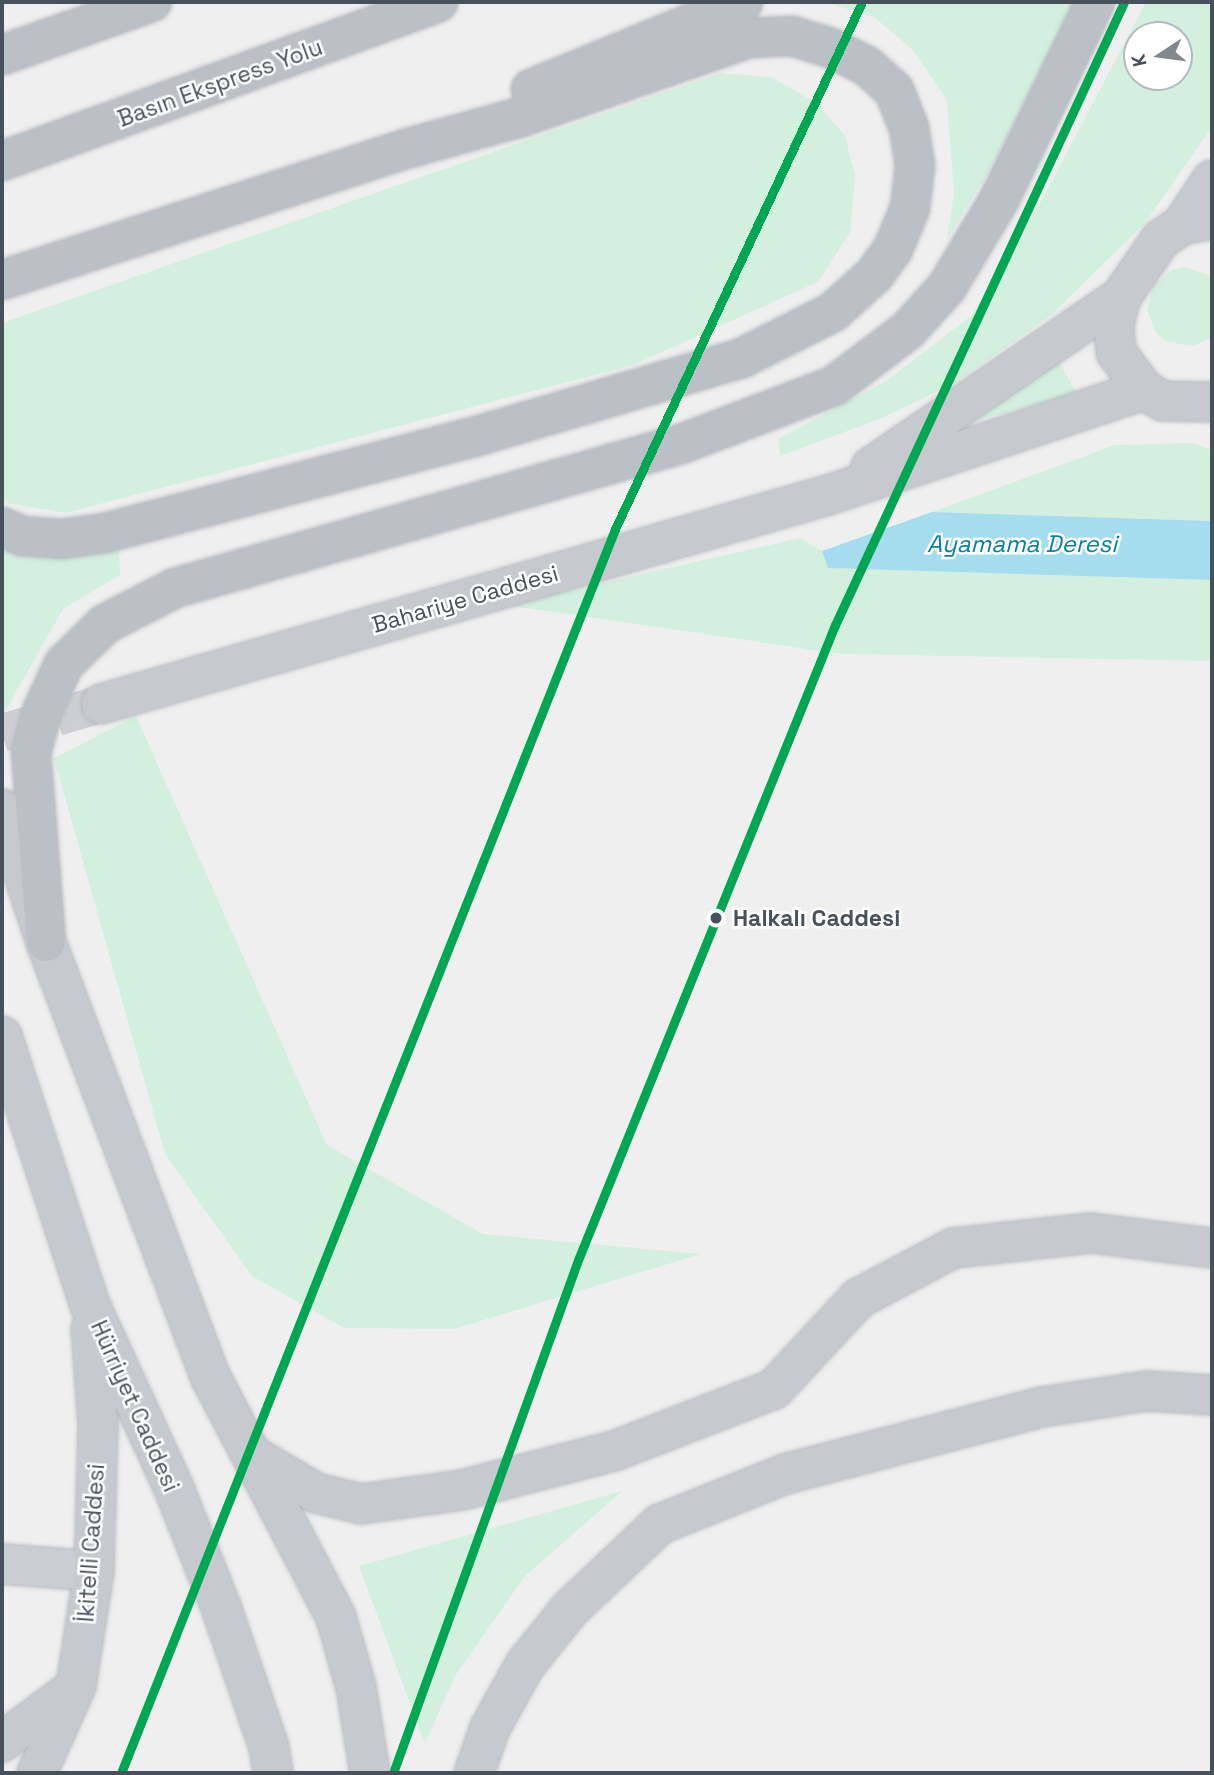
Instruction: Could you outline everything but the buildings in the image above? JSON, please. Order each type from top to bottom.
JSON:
[{"type":"highway","points":[[2,55],[152,2]]},
{"type":"highway","name":"Basın Ekspress Yolu","points":[[2,161],[438,2]]},
{"type":"highway","points":[[409,148],[513,96],[743,2]]},
{"type":"highway","points":[[46,942],[32,753],[43,709],[64,664],[105,624],[174,588],[681,444],[834,386],[908,330],[947,287],[999,200],[1095,2]]},
{"type":"highway","points":[[2,280],[409,148],[522,117],[749,38],[792,36],[867,66],[894,90],[909,128],[915,166],[910,208],[893,248],[874,275],[833,312],[742,358],[481,435],[105,533],[62,539],[22,536],[2,527]]},
{"type":"main road","points":[[1210,405],[1163,401],[1144,390],[1116,352],[1114,324],[1121,297],[1161,239],[1197,222],[1212,180]]},
{"type":"main road","points":[[828,495],[1121,297]]},
{"type":"main road","name":"Bahariye Caddesi","points":[[101,704],[828,495],[1144,390]]},
{"type":"main road","points":[[2,808],[46,942],[211,1378],[336,1617],[356,1686],[370,1773]]},
{"type":"main road","name":"Hürriyet Caddesi","points":[[2,1036],[90,1305],[174,1491],[222,1609],[269,1747],[273,1773]]},
{"type":"main road","points":[[251,1455],[316,1493],[361,1504],[463,1490],[614,1451],[774,1389],[859,1298],[953,1248],[1090,1233],[1212,1248]]},
{"type":"main road","name":"İkitelli Caddesi","points":[[37,1773],[76,1686],[94,1571],[98,1425],[90,1305]]},
{"type":"main road","points":[[474,1773],[490,1728],[525,1665],[570,1609],[660,1524],[785,1474],[1042,1407],[1147,1391],[1212,1395]]},
{"type":"main road","points":[[2,1742],[76,1686]]},
{"type":"street","points":[[2,1564],[94,1571]]},
{"type":"green space","points":[[824,2],[1076,2],[988,173],[947,239],[954,194],[947,100],[913,50],[874,17]]},
{"type":"green space","points":[[1146,2],[1212,2],[1212,127],[1145,223],[1051,315],[955,383],[882,418],[780,456],[778,439],[886,381],[972,315],[1044,196],[1123,46],[1123,91],[1193,91],[1193,21],[1136,21]]},
{"type":"green space","points":[[720,73],[771,77],[817,103],[845,136],[855,176],[850,232],[818,282],[633,365],[65,513],[2,502],[2,323]]},
{"type":"green space","points":[[1184,267],[1212,276],[1212,337],[1194,346],[1167,342],[1156,333],[1147,310],[1153,286],[1172,270]]},
{"type":"green space","points":[[1055,355],[1077,393],[974,421]]},
{"type":"green space","points":[[1193,443],[1212,450],[1212,521],[932,512],[1115,445]]},
{"type":"green space","points":[[800,538],[822,551],[829,568],[1212,580],[1212,661],[841,654],[506,605]]},
{"type":"green space","points":[[2,544],[119,548],[120,575],[63,609],[2,717]]},
{"type":"green space","points":[[136,716],[327,1145],[483,1234],[701,1254],[454,1329],[344,1328],[252,1276],[165,1154],[54,758]]},
{"type":"green space","points":[[622,1491],[525,1576],[455,1676],[425,1744],[359,1566]]},
{"type":"water","name":"Ayamama Deresi","points":[[932,512],[1212,521],[1212,580],[828,568],[822,551]]},
{"type":"tunnel","points":[[2,733],[101,704]]},
{"type":"transit line","points":[[121,1773],[615,529],[862,2]]},
{"type":"transit line","points":[[393,1773],[578,1260],[835,625],[1124,2]]},
{"type":"place","name":"Halkalı Caddesi","points":[[716,918]]}]
